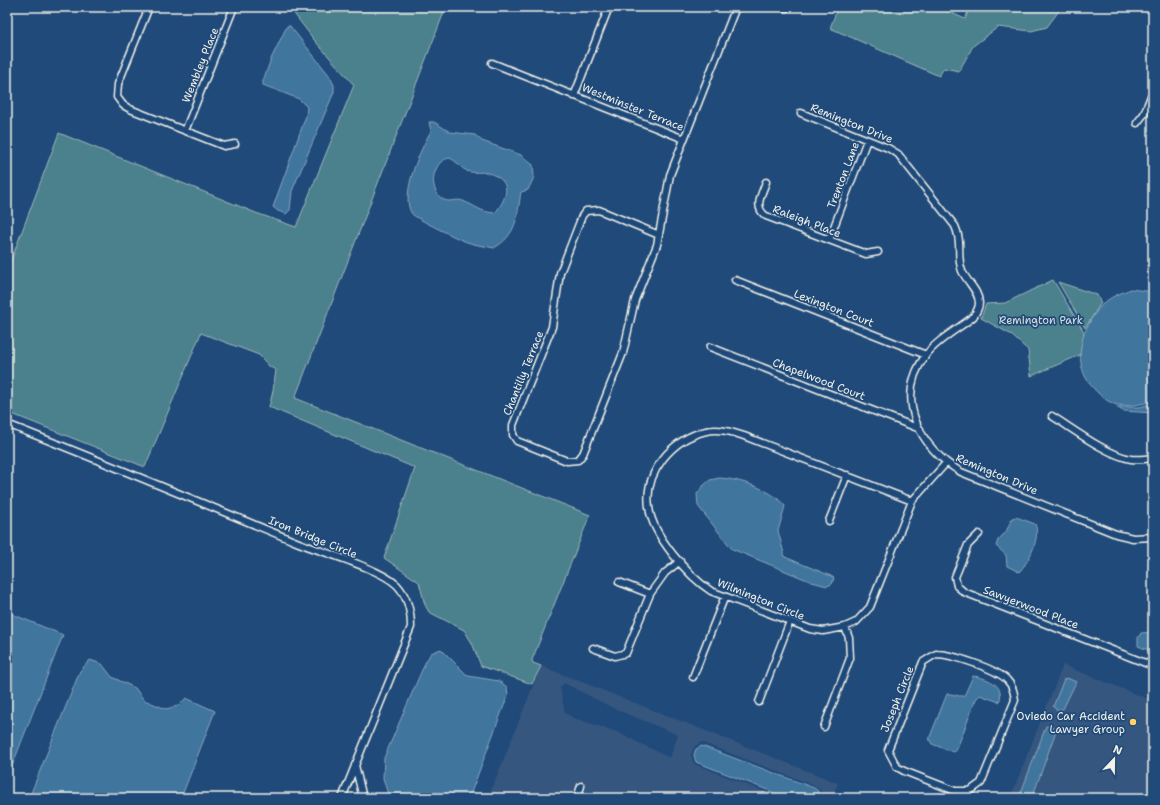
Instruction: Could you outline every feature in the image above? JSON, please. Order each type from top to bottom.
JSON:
[{"type":"street","points":[[149,7],[118,84],[117,97],[123,105],[130,109],[185,131],[224,146],[235,144]]},
{"type":"street","name":"Wembley Place","points":[[185,131],[234,7]]},
{"type":"street","name":"Westminster Terrace","points":[[609,7],[574,96],[684,139],[736,7]]},
{"type":"street","points":[[492,63],[574,96]]},
{"type":"street","points":[[1137,123],[1144,114],[1153,92]]},
{"type":"street","name":"Remington Drive","points":[[801,113],[888,148],[898,154],[955,226],[960,243],[960,262],[962,270],[978,296],[978,311],[973,317],[934,346],[926,355],[918,366],[911,389],[910,402],[914,416],[920,429],[937,454],[946,463],[961,472],[1116,534],[1133,538],[1153,537]]},
{"type":"street","name":"Chantilly Terrace","points":[[660,235],[599,210],[586,211],[582,216],[560,273],[552,327],[513,425],[512,430],[517,441],[567,461],[578,460],[583,454],[623,353],[635,300],[660,235],[670,176],[684,139]]},
{"type":"street","name":"Trenton Lane","points":[[829,240],[867,140]]},
{"type":"street","name":"Raleigh Place","points":[[766,182],[759,203],[761,213],[866,254],[878,252]]},
{"type":"street","name":"Lexington Court","points":[[735,280],[926,355]]},
{"type":"street","name":"Chapelwood Court","points":[[710,348],[920,429]]},
{"type":"street","points":[[1052,416],[1093,442],[1119,455],[1132,459],[1153,458]]},
{"type":"street","name":"Iron Bridge Circle","points":[[7,427],[12,426],[153,482],[301,544],[383,575],[396,585],[406,597],[411,613],[411,627],[342,798]]},
{"type":"street","name":"Wilmington Circle","points":[[912,501],[731,432],[706,431],[690,437],[678,444],[660,463],[653,475],[648,507],[652,522],[660,536],[702,585],[725,596],[810,629],[823,631],[845,627],[856,622],[870,607],[912,501],[946,463]]},
{"type":"street","points":[[829,521],[847,476]]},
{"type":"street","name":"Sawyerwood Place","points":[[979,534],[968,545],[955,578],[957,586],[964,592],[1153,666]]},
{"type":"street","points":[[593,648],[615,656],[626,653],[650,594],[661,578],[680,561]]},
{"type":"street","points":[[619,582],[650,594]]},
{"type":"street","points":[[693,677],[725,596]]},
{"type":"street","points":[[759,702],[790,621]]},
{"type":"street","points":[[824,727],[850,658],[849,638],[845,627]]},
{"type":"street","name":"Joseph Circle","points":[[936,654],[956,657],[999,674],[1008,681],[1014,691],[1015,700],[981,783],[970,791],[955,791],[904,771],[897,767],[888,750],[923,662],[936,654]]},
{"type":"street","points":[[355,764],[363,798]]},
{"type":"street","points":[[577,798],[581,786]]},
{"type":"street","points":[[970,791],[973,798]]},
{"type":"shaded area","points":[[287,26],[290,26],[329,75],[334,85],[334,92],[292,191],[290,210],[286,214],[273,207],[306,116],[307,107],[299,99],[263,85],[263,81],[271,59]]},
{"type":"shaded area","points":[[429,122],[434,122],[450,132],[475,135],[482,141],[521,155],[533,165],[534,177],[528,190],[521,192],[517,217],[512,231],[502,243],[494,248],[473,244],[463,240],[412,214],[408,196],[410,184],[417,160],[431,131]],"holes":[[[450,158],[467,171],[488,173],[496,176],[505,185],[506,190],[503,201],[495,213],[482,210],[461,200],[444,200],[437,194],[434,185],[436,169],[443,161]]]},
{"type":"shaded area","points":[[1131,289],[1153,292],[1153,401],[1123,406],[1106,400],[1095,390],[1087,380],[1082,370],[1080,358],[1084,336],[1094,315],[1105,302],[1112,297]]},
{"type":"shaded area","points":[[1153,403],[1153,413],[1123,411],[1116,407],[1140,407]]},
{"type":"shaded area","points":[[719,478],[736,480],[755,486],[779,500],[785,506],[778,531],[785,557],[831,576],[834,578],[832,584],[827,586],[812,582],[732,549],[698,506],[697,494],[702,487],[710,480]]},
{"type":"shaded area","points":[[1016,517],[1035,524],[1036,529],[1033,549],[1027,562],[1019,572],[1007,566],[1006,555],[996,546],[998,540],[1006,532],[1012,518]]},
{"type":"shaded area","points":[[7,612],[63,635],[7,779]]},
{"type":"shaded area","points":[[1153,632],[1153,652],[1138,646],[1138,638],[1141,633]]},
{"type":"shaded area","points":[[441,649],[468,676],[499,681],[507,687],[508,695],[469,798],[389,798],[383,778],[384,758],[425,663],[431,653]]},
{"type":"shaded area","points":[[90,660],[102,664],[112,677],[135,688],[144,700],[166,709],[178,706],[186,698],[215,711],[181,798],[29,798],[80,671]]},
{"type":"shaded area","points":[[1063,665],[1153,701],[1153,798],[1010,798]]},
{"type":"shaded area","points":[[541,666],[838,783],[832,798],[820,798],[822,792],[815,786],[701,742],[694,747],[691,755],[694,764],[781,798],[580,798],[585,784],[580,782],[574,798],[488,798]],"holes":[[[564,683],[613,708],[678,735],[670,758],[617,732],[574,718],[565,713],[560,688]]]},
{"type":"shaded area","points":[[973,676],[994,683],[998,687],[1000,691],[999,702],[980,695],[976,699],[956,751],[953,752],[932,744],[929,739],[947,694],[964,696]]},
{"type":"shaded area","points":[[1067,678],[1076,682],[1063,709],[1057,710],[1053,707],[1064,679]]},
{"type":"shaded area","points":[[1046,726],[1052,727],[1056,731],[1032,798],[1019,798]]},
{"type":"shaded area","points":[[702,746],[814,788],[818,791],[817,798],[788,798],[696,762],[694,755],[696,749]]},
{"type":"green space","points":[[289,7],[446,7],[295,398],[590,515],[532,660],[533,663],[541,666],[532,684],[481,666],[472,643],[464,630],[429,612],[425,605],[419,582],[384,558],[415,468],[269,407],[276,370],[270,367],[259,355],[201,333],[145,467],[7,412],[7,271],[59,133],[256,213],[296,227],[354,85],[315,41]]},
{"type":"green space","points":[[838,7],[938,7],[965,19],[970,7],[1061,8],[1047,27],[1031,31],[998,27],[973,46],[959,71],[944,68],[939,76],[830,28]]},
{"type":"green space","name":"Remington Park","points":[[1053,280],[1084,332],[1080,355],[1031,376],[1028,350],[1010,334],[981,318],[986,304],[1005,303]]},
{"type":"green space","points":[[1058,282],[1097,295],[1101,303],[1085,328]]},
{"type":"place","name":"Oviedo Car Accident Lawyer Group","points":[[1133,722]]}]
